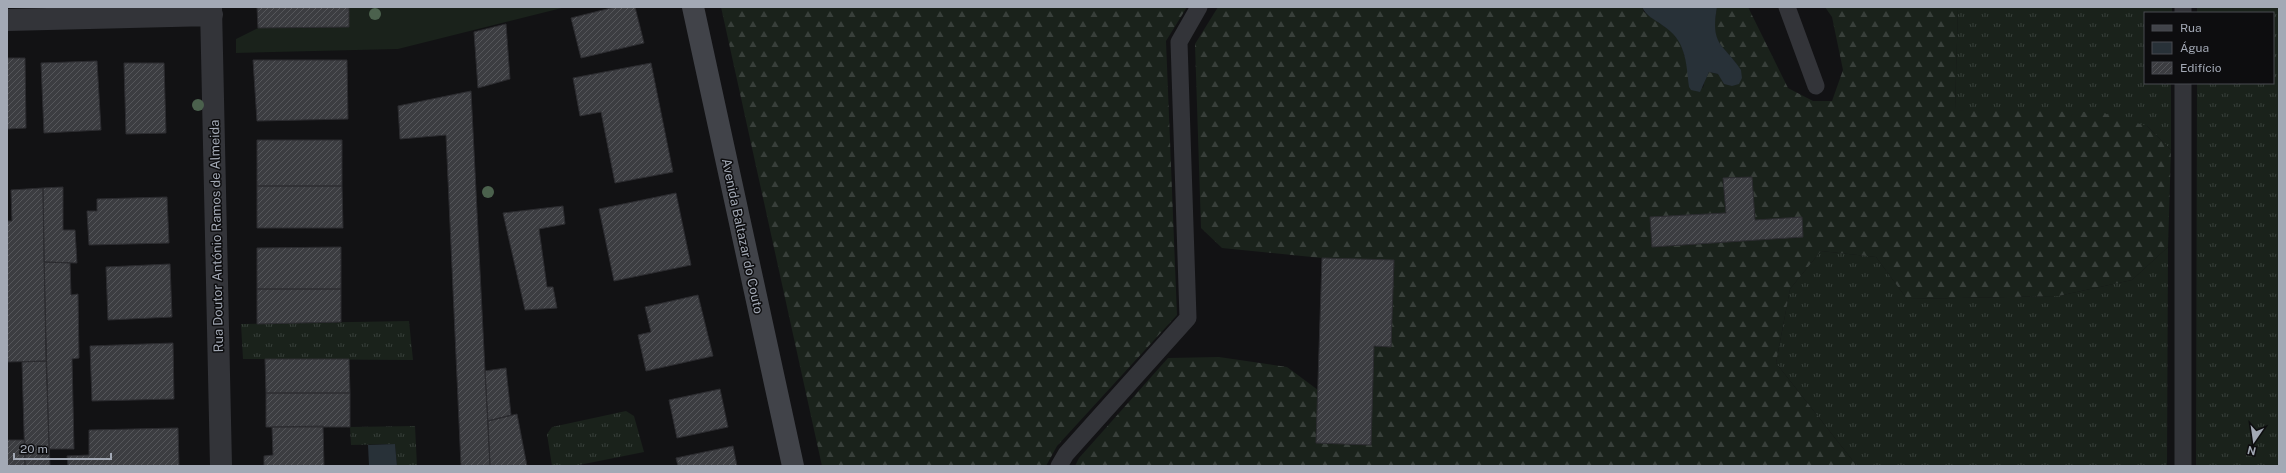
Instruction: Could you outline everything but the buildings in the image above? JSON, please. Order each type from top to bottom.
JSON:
[{"type":"main road","name":"Avenida Baltazar do Couto","points":[[693,7],[793,466]]},
{"type":"street","points":[[7,20],[212,11]]},
{"type":"street","name":"Rua Doutor António Ramos de Almeida","points":[[212,11],[221,466]]},
{"type":"lane","points":[[1059,466],[1066,454],[1188,318],[1179,42],[1200,7]]},
{"type":"lane","points":[[1787,7],[1816,86]]},
{"type":"lane","points":[[2183,84],[2183,466]]},
{"type":"green space","points":[[349,7],[566,7],[398,49],[236,53],[236,39],[258,28],[349,27]]},
{"type":"green space","points":[[721,7],[1187,7],[1166,41],[1177,315],[1057,446],[1046,466],[822,466]]},
{"type":"green space","points":[[1218,7],[1642,7],[1644,12],[1672,32],[1681,42],[1687,65],[1703,88],[1706,74],[1709,72],[1718,74],[1736,63],[1717,39],[1715,33],[1715,18],[1717,7],[1748,7],[1788,88],[1813,101],[1832,101],[1843,70],[1832,17],[1825,7],[1958,7],[1955,110],[2099,112],[2147,126],[2171,150],[2168,247],[2132,280],[2058,296],[1907,299],[1876,257],[1821,251],[1790,289],[1776,363],[1857,466],[1075,466],[1079,458],[1168,358],[1219,357],[1287,367],[1318,390],[1316,443],[1371,445],[1374,346],[1391,347],[1394,260],[1322,258],[1222,248],[1201,228],[1195,44]],"holes":[[[1752,177],[1755,220],[1802,217],[1652,246],[1650,217],[1726,213],[1723,179]]]},
{"type":"green space","points":[[1958,7],[2172,7],[2172,12],[2144,12],[2144,84],[2171,84],[2171,150],[2147,126],[1955,110]]},
{"type":"green space","points":[[2197,7],[2279,7],[2279,466],[2196,466],[2197,84],[2274,84],[2274,12],[2197,12]]},
{"type":"green space","points":[[2168,247],[2167,466],[1857,466],[1776,363],[1790,289],[1821,251],[1876,257],[1907,299],[2058,296],[2132,280]]},
{"type":"green space","points":[[409,321],[413,360],[243,359],[241,324]]},
{"type":"green space","points":[[626,411],[634,416],[644,452],[574,466],[552,466],[547,434],[552,427]]},
{"type":"green space","points":[[415,426],[417,466],[397,466],[395,444],[351,445],[350,427]]},
{"type":"water","points":[[1642,7],[1717,7],[1715,30],[1717,37],[1741,70],[1742,78],[1739,84],[1732,86],[1724,84],[1718,74],[1709,72],[1700,92],[1691,90],[1689,87],[1687,68],[1683,52],[1676,37],[1648,15]]},
{"type":"water","points":[[395,444],[397,466],[369,466],[368,445]]}]
